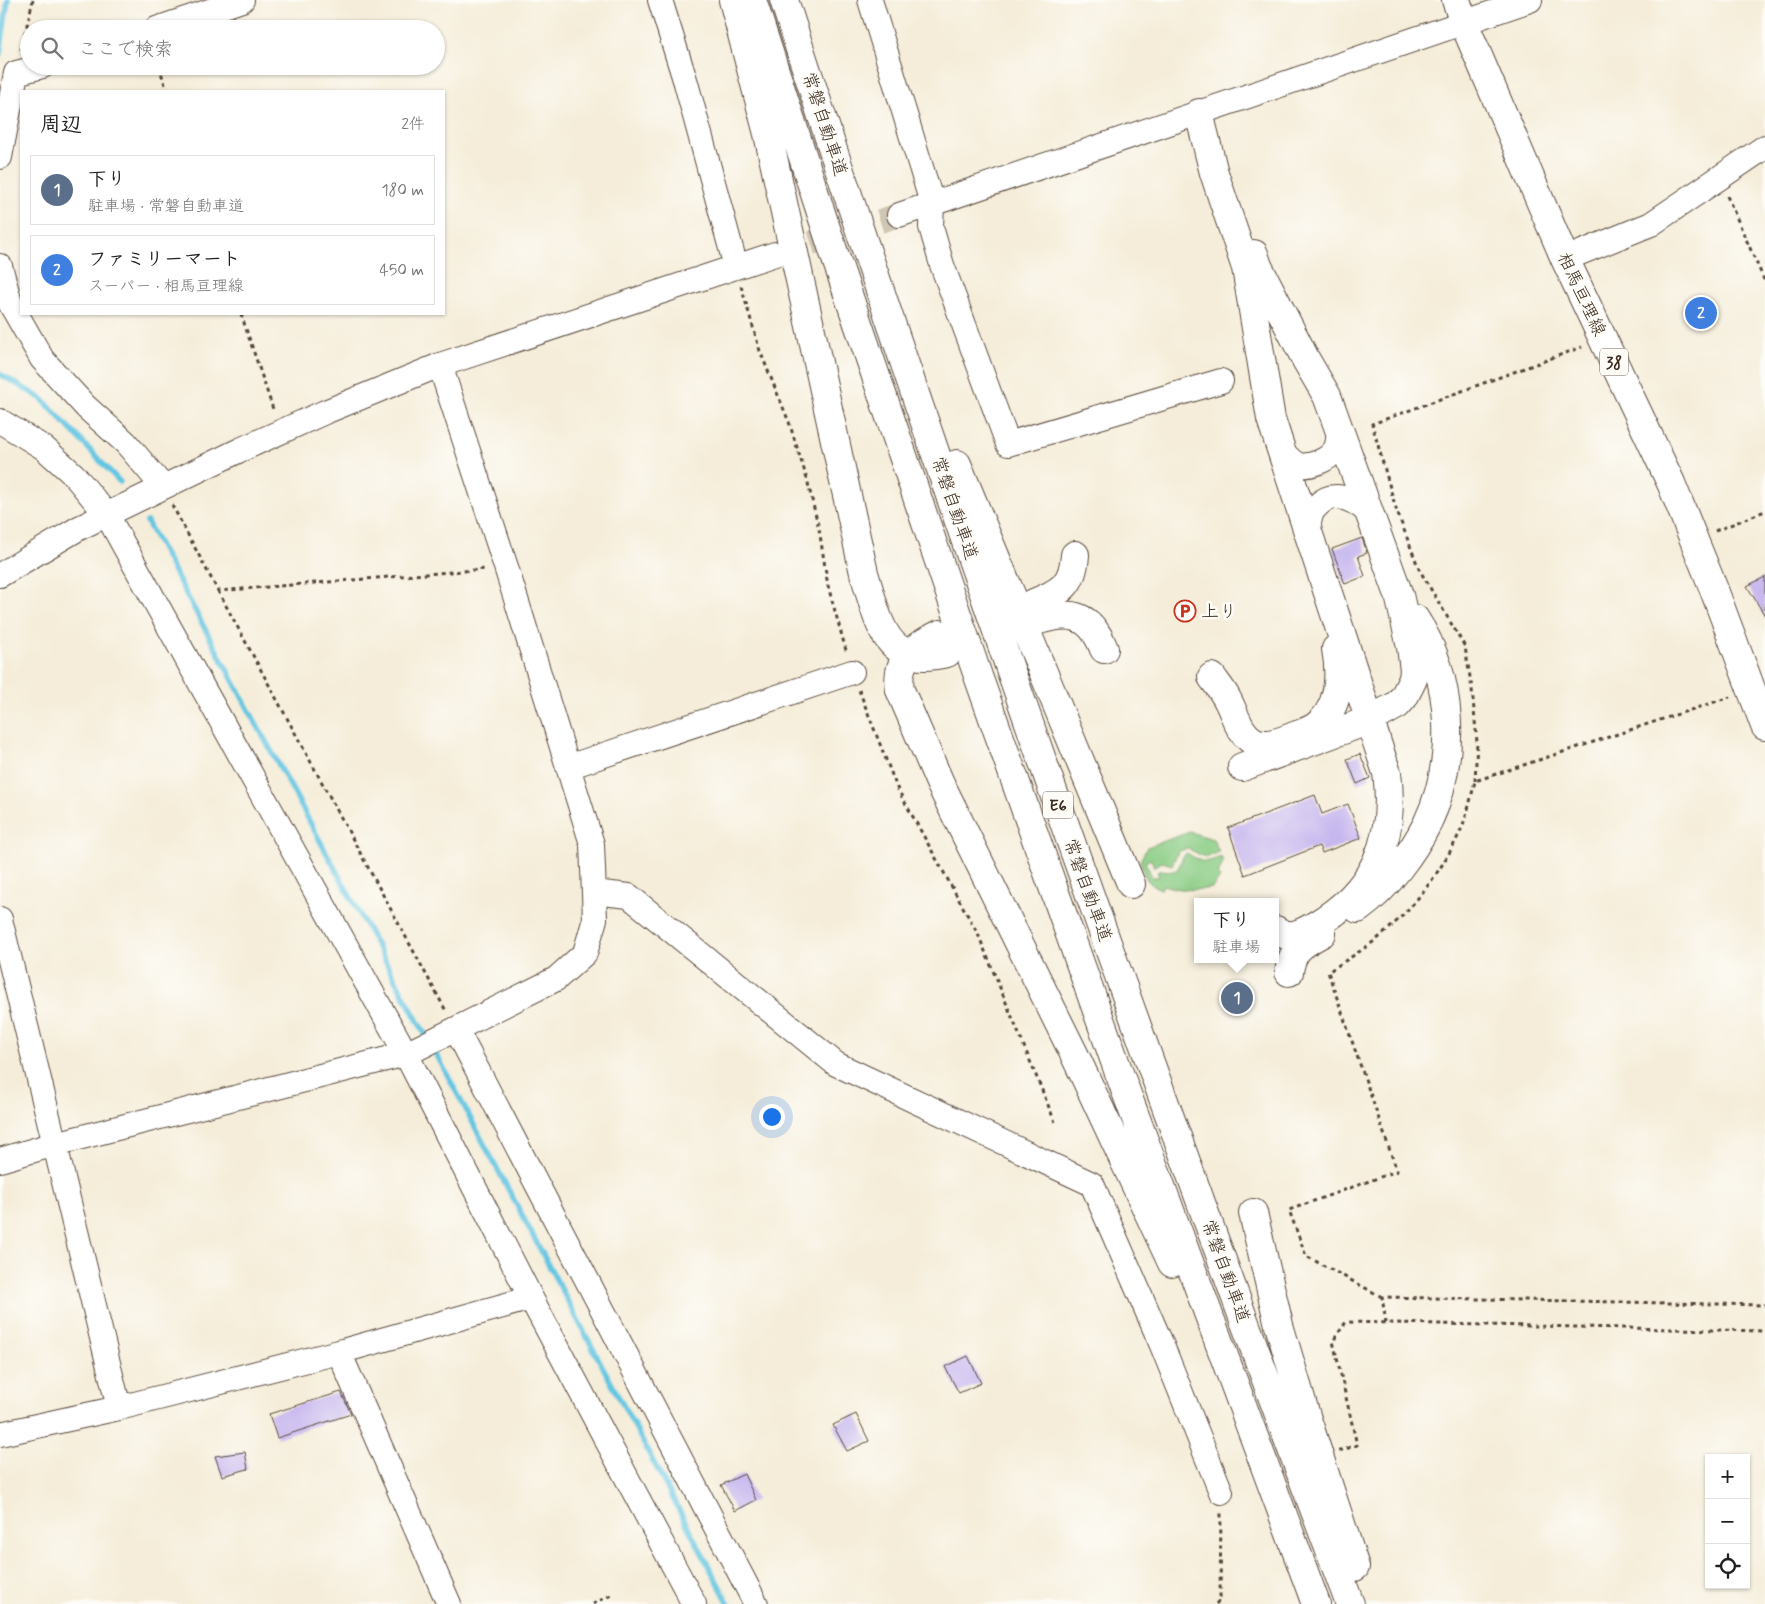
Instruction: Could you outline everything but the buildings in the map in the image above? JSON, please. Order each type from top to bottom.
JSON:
[{"type":"main road","points":[[733,0],[768,134],[864,572],[880,626],[896,648],[909,654],[933,656],[944,643]]},
{"type":"main road","name":"常磐自動車道","points":[[752,0],[838,265],[981,686],[1118,1070],[1316,1604]]},
{"type":"main road","name":"常磐自動車道","points":[[784,0],[1012,676],[1145,1050],[1350,1604]]},
{"type":"main road","name":"相馬亘理線","points":[[1460,11],[1565,259],[1671,483],[1765,726]]},
{"type":"main road","points":[[1199,113],[1226,171],[1258,266],[1306,360],[1327,396],[1399,595],[1412,648],[1414,670],[1413,679],[1404,697],[1397,705],[1370,720],[1242,767]]},
{"type":"main road","points":[[1199,113],[1214,173],[1246,268],[1271,419],[1387,773],[1390,797],[1389,825],[1374,868],[1361,888],[1329,918],[1301,934],[1292,936],[1282,935],[1279,932]]},
{"type":"main road","points":[[866,246],[1039,658],[1131,884]]},
{"type":"main road","points":[[1075,555],[1074,570],[1070,580],[1062,589],[1050,596],[1037,611],[1082,618],[1092,626],[1100,638],[1104,649]]},
{"type":"main road","points":[[1289,972],[1291,958],[1299,948],[1363,906],[1388,883],[1409,855],[1427,824],[1438,794],[1446,761],[1447,726],[1444,692],[1436,663],[1422,630],[1399,595]]},
{"type":"main road","points":[[1212,677],[1227,698],[1239,726],[1252,740],[1259,744],[1277,743],[1316,726],[1329,712],[1337,692],[1338,670],[1332,628],[1333,610]]},
{"type":"main road","points":[[909,654],[902,665],[898,677],[900,690],[936,774],[1110,1130],[1166,1250],[1290,1538]]},
{"type":"main road","points":[[1253,1213],[1279,1325],[1307,1419],[1367,1604]]},
{"type":"street","points":[[183,20],[242,0]]},
{"type":"street","points":[[660,0],[686,83],[736,267]]},
{"type":"street","points":[[870,0],[932,203],[931,227],[942,265],[1008,444],[1221,381]]},
{"type":"street","points":[[899,215],[1199,113],[1460,11],[1530,0]]},
{"type":"street","points":[[0,157],[16,73],[20,72]]},
{"type":"street","points":[[1565,259],[1651,224],[1765,147]]},
{"type":"street","points":[[0,576],[80,528],[163,487],[281,432],[440,364],[775,254]]},
{"type":"street","points":[[0,266],[10,303],[42,359],[86,406],[126,443],[163,487]]},
{"type":"street","points":[[0,1160],[406,1054],[556,979],[585,953],[595,919],[592,844],[506,567],[440,364]]},
{"type":"street","points":[[0,420],[44,448],[74,475],[107,515],[406,1054],[531,1298],[694,1604]]},
{"type":"street","points":[[1281,450],[1299,465],[1314,464],[1329,457],[1335,450],[1339,432]]},
{"type":"street","points":[[1308,531],[1311,513],[1321,502],[1335,497],[1346,498],[1356,502],[1368,512]]},
{"type":"street","points":[[568,767],[852,672]]},
{"type":"street","points":[[594,892],[629,896],[836,1064],[1092,1184],[1221,1492]]},
{"type":"street","points":[[0,919],[119,1408]]},
{"type":"street","points":[[456,1029],[756,1604]]},
{"type":"street","points":[[0,1434],[119,1408],[339,1352],[531,1298]]},
{"type":"street","points":[[339,1352],[449,1604]]},
{"type":"path","points":[[28,20],[32,0]]},
{"type":"path","points":[[16,73],[20,55]]},
{"type":"path","points":[[162,75],[167,90]]},
{"type":"path","points":[[1719,178],[1765,282]]},
{"type":"path","points":[[242,315],[281,432]]},
{"type":"path","points":[[1603,339],[1372,424],[1396,509],[1419,569],[1464,647],[1472,689],[1477,742],[1475,780],[1460,831],[1447,858],[1428,886],[1381,935],[1328,972],[1397,1171],[1290,1210],[1306,1256],[1382,1297],[1765,1305]]},
{"type":"path","points":[[163,487],[456,1029]]},
{"type":"path","points":[[1694,540],[1765,511]]},
{"type":"path","points":[[218,591],[506,567]]},
{"type":"path","points":[[1475,780],[1752,689]]},
{"type":"path","points":[[1382,1297],[1386,1323]]},
{"type":"path","points":[[1336,1452],[1357,1445],[1333,1341],[1346,1322],[1765,1331]]},
{"type":"path","points":[[1216,1604],[1220,1599],[1221,1492]]},
{"type":"path","points":[[593,1604],[613,1594]]},
{"type":"green space","points":[[1190,832],[1213,839],[1219,852],[1206,858],[1187,848],[1178,852],[1172,865],[1162,862],[1154,867],[1151,859],[1145,862],[1153,878],[1159,876],[1157,872],[1176,870],[1187,853],[1203,861],[1210,861],[1221,857],[1223,862],[1218,875],[1220,878],[1212,888],[1206,889],[1175,888],[1163,885],[1161,889],[1152,884],[1146,878],[1140,861],[1147,847]]},
{"type":"waterway","points":[[0,54],[8,0]]},
{"type":"waterway","points":[[0,374],[42,399],[120,482]]},
{"type":"waterway","points":[[147,522],[427,1038]]},
{"type":"waterway","points":[[433,1048],[729,1604]]},
{"type":"tunnel","points":[[777,254],[899,215]]},
{"type":"place","name":"ファミリーマート","points":[[1701,313]]},
{"type":"place","name":"上り","points":[[1185,611]]},
{"type":"place","name":"下り","points":[[1237,998]]}]
